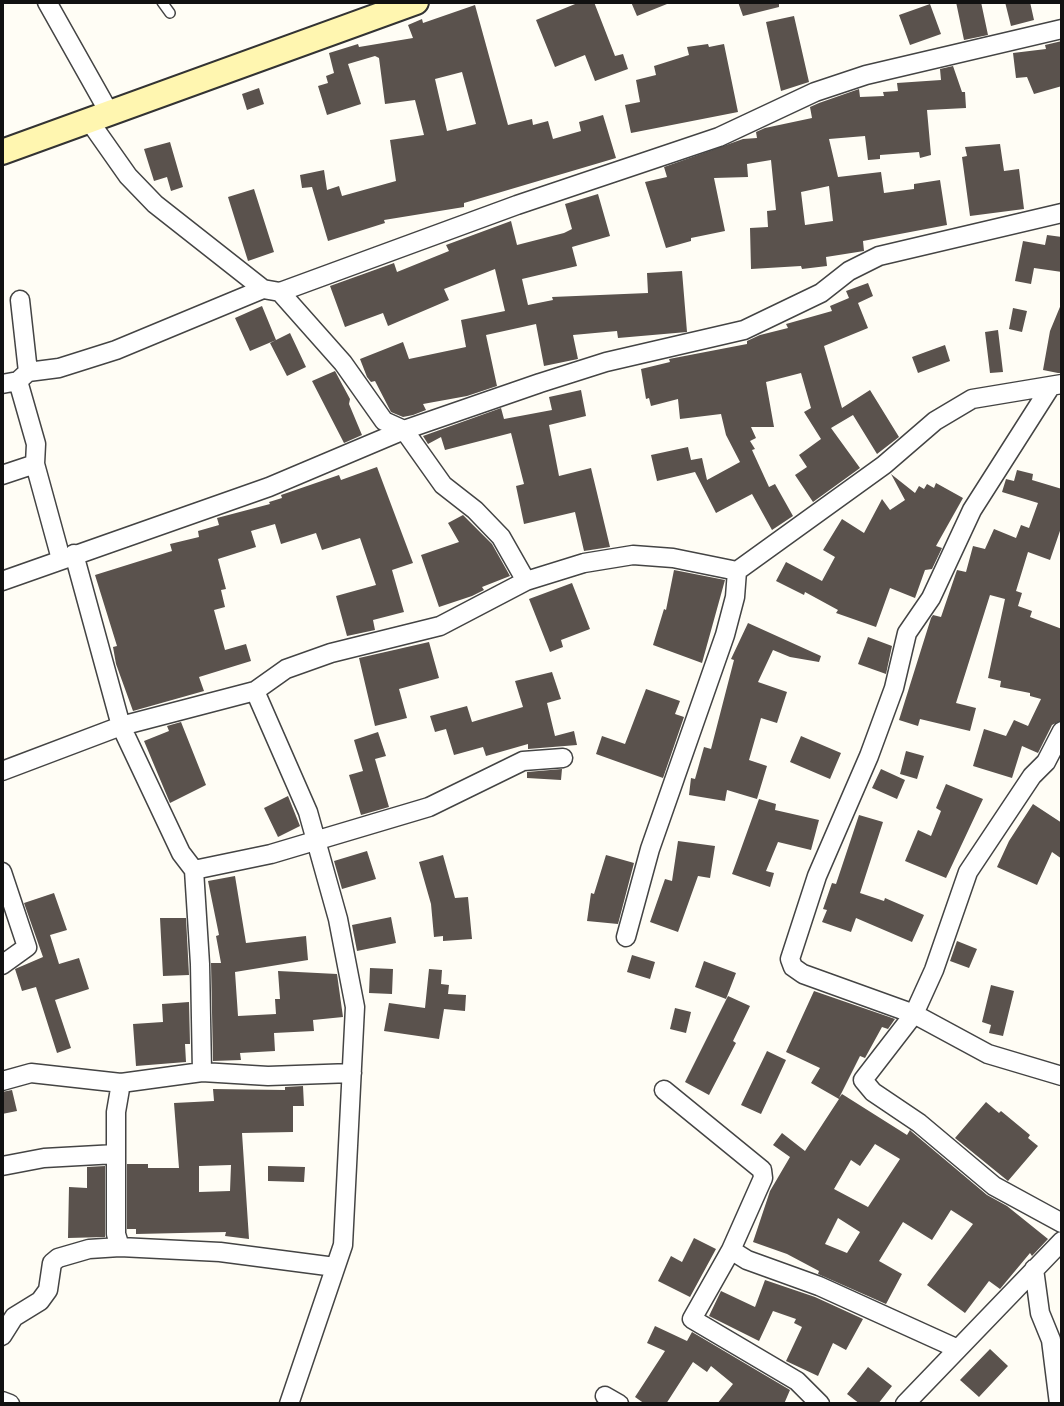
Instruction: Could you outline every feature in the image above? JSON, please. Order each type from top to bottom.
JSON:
[{"type":"main road","points":[[2,152],[416,2]]},
{"type":"street","points":[[47,2],[128,176],[155,204],[271,291],[342,363],[384,421],[404,430],[443,485],[475,510],[501,537],[526,581]]},
{"type":"street","points":[[16,379],[116,350],[271,291],[719,137],[815,92],[866,75],[1062,29]]},
{"type":"street","points":[[2,581],[269,487],[404,430],[606,362],[744,330],[821,293],[849,271],[879,256],[1062,213]]},
{"type":"street","points":[[20,300],[16,379],[36,444],[35,464],[121,726],[181,853],[194,870],[200,964],[202,1072]]},
{"type":"street","points":[[2,771],[121,726],[255,691],[286,669],[320,657],[457,620],[526,581],[584,563],[633,555],[673,558],[737,571],[884,465],[935,421],[972,399],[1057,385]]},
{"type":"street","points":[[1057,385],[972,510],[931,598],[907,633],[894,688],[869,756],[817,876],[794,937],[790,958],[793,967],[803,974],[914,1014],[988,1054],[1062,1076]]},
{"type":"street","points":[[2,475],[35,464]]},
{"type":"street","points":[[626,937],[650,849],[724,635],[735,597],[737,571]]},
{"type":"street","points":[[255,691],[308,811],[349,967],[355,1007],[343,1245],[289,1404]]},
{"type":"street","points":[[1062,731],[1046,762],[1032,776],[968,872],[934,970],[914,1014],[863,1080],[873,1092],[919,1124],[994,1186],[1062,1223]]},
{"type":"street","points":[[194,870],[315,841],[367,823],[429,807],[523,761],[563,758]]},
{"type":"street","points":[[2,872],[27,947],[2,965]]},
{"type":"street","points":[[2,1081],[31,1073],[121,1083],[202,1072],[268,1076],[352,1073]]},
{"type":"street","points":[[120,1247],[116,1234],[116,1154],[121,1083]]},
{"type":"street","points":[[664,1090],[762,1170],[763,1178],[731,1251],[692,1319],[797,1381],[820,1404]]},
{"type":"street","points":[[2,1166],[44,1158],[116,1154]]},
{"type":"street","points":[[905,1404],[1062,1241]]},
{"type":"street","points":[[2,1336],[14,1317],[40,1301],[48,1290],[52,1263],[58,1258],[89,1249],[120,1247],[220,1252],[335,1267]]},
{"type":"street","points":[[731,1251],[747,1261],[819,1286],[958,1349]]},
{"type":"street","points":[[1034,1269],[1040,1313],[1051,1339],[1059,1404]]},
{"type":"street","points":[[2,1401],[10,1404]]},
{"type":"lane","points":[[162,2],[170,13]]},
{"type":"building","points":[[580,2],[594,2],[615,56],[623,54],[628,69],[595,81],[585,55],[555,67],[536,20]]},
{"type":"building","points":[[631,2],[672,2],[637,16]]},
{"type":"building","points":[[738,2],[779,2],[779,7],[743,16]]},
{"type":"building","points":[[956,2],[981,2],[988,35],[964,40]]},
{"type":"building","points":[[1005,2],[1030,2],[1034,20],[1011,26]]},
{"type":"building","points":[[930,4],[941,34],[910,45],[899,15]]},
{"type":"building","points":[[475,5],[508,125],[532,119],[533,125],[548,121],[553,139],[581,131],[579,122],[603,115],[616,158],[464,203],[464,207],[384,220],[385,223],[328,241],[312,187],[302,188],[300,175],[324,170],[327,190],[339,186],[342,196],[396,181],[390,140],[424,135],[415,100],[385,104],[379,58],[375,56],[348,64],[361,104],[327,115],[318,86],[328,83],[326,76],[334,73],[329,53],[358,44],[359,47],[413,38],[408,25],[422,19],[423,23]],"holes":[[[462,72],[476,124],[447,131],[435,79]]]},
{"type":"building","points":[[794,16],[809,82],[781,91],[766,22]]},
{"type":"building","points":[[1062,41],[1062,86],[1034,94],[1027,77],[1016,78],[1013,53],[1046,49],[1045,45]]},
{"type":"building","points":[[708,44],[709,47],[724,44],[738,112],[631,133],[625,105],[640,102],[636,80],[656,75],[654,66],[689,55],[687,47]]},
{"type":"building","points":[[953,66],[962,92],[965,92],[966,108],[927,110],[931,155],[920,158],[919,152],[880,155],[880,159],[868,160],[865,136],[829,139],[838,177],[881,172],[884,193],[914,189],[914,184],[940,180],[947,225],[863,241],[864,251],[826,257],[827,266],[751,269],[750,228],[768,227],[767,211],[776,210],[771,160],[747,164],[748,177],[714,178],[725,231],[691,238],[691,241],[666,248],[645,182],[667,177],[664,167],[743,139],[757,138],[756,132],[765,128],[812,118],[810,107],[859,89],[860,97],[884,96],[883,92],[898,91],[897,83],[941,80],[940,69]],"holes":[[[829,186],[833,221],[805,225],[801,192]]]},
{"type":"building","points":[[259,88],[264,104],[247,110],[242,94]]},
{"type":"building","points":[[170,142],[183,187],[171,191],[167,177],[154,181],[144,149]]},
{"type":"building","points":[[1000,144],[1004,171],[1019,169],[1024,209],[970,216],[962,157],[967,156],[965,147]]},
{"type":"building","points":[[254,189],[274,252],[248,261],[228,197]]},
{"type":"building","points":[[598,194],[610,236],[572,247],[577,266],[522,279],[528,305],[553,300],[552,297],[648,293],[647,273],[682,271],[687,332],[618,338],[617,331],[573,335],[578,359],[544,366],[536,324],[486,335],[497,386],[467,396],[423,404],[426,410],[413,415],[403,417],[391,412],[375,381],[371,382],[367,377],[360,359],[403,342],[409,359],[466,347],[461,320],[505,311],[495,269],[444,289],[449,300],[388,326],[383,313],[345,327],[330,286],[394,263],[397,272],[449,251],[446,245],[511,221],[517,245],[564,233],[572,229],[565,204]]},
{"type":"building","points":[[1047,235],[1062,237],[1062,272],[1034,268],[1031,284],[1015,281],[1023,241],[1045,245]]},
{"type":"building","points":[[868,283],[873,296],[858,303],[868,328],[824,346],[842,408],[870,390],[899,437],[877,454],[853,415],[831,428],[860,468],[813,502],[795,475],[807,467],[799,455],[821,439],[804,412],[811,408],[801,373],[766,382],[774,427],[751,427],[756,438],[750,441],[769,487],[775,484],[793,516],[772,530],[752,494],[716,513],[695,472],[657,481],[651,455],[688,447],[691,460],[702,458],[707,480],[740,462],[726,435],[721,414],[680,419],[678,399],[651,406],[649,398],[646,399],[641,369],[670,362],[669,359],[747,344],[747,341],[760,335],[788,328],[786,324],[832,311],[830,306],[849,298],[846,291]]},
{"type":"building","points":[[1062,302],[1062,373],[1058,373],[1043,370],[1050,331]]},
{"type":"building","points":[[262,306],[276,340],[250,351],[235,318]]},
{"type":"building","points":[[1013,308],[1027,311],[1022,332],[1009,329]]},
{"type":"building","points":[[998,330],[1003,372],[990,373],[985,332]]},
{"type":"building","points":[[290,333],[306,367],[287,376],[270,343]]},
{"type":"building","points":[[945,345],[950,361],[918,373],[912,357]]},
{"type":"building","points":[[335,371],[350,399],[349,404],[362,435],[344,443],[312,381]]},
{"type":"building","points":[[581,390],[586,416],[549,425],[559,476],[591,468],[610,547],[584,551],[575,512],[524,524],[516,486],[524,484],[511,433],[445,450],[441,437],[428,444],[423,436],[501,408],[504,419],[552,410],[549,397]]},
{"type":"building","points":[[377,467],[413,563],[392,570],[404,612],[373,620],[375,630],[347,636],[336,596],[376,585],[360,538],[322,550],[316,533],[281,544],[275,524],[251,531],[256,547],[218,559],[226,589],[221,590],[225,607],[214,610],[225,650],[246,644],[251,661],[199,677],[204,691],[133,711],[116,664],[113,647],[117,646],[95,575],[172,551],[170,544],[199,537],[198,531],[219,525],[217,518],[270,504],[269,502],[282,498],[281,495],[339,475],[341,480]]},
{"type":"building","points":[[1017,470],[1033,474],[1032,480],[1062,489],[1062,525],[1050,560],[1028,552],[1016,591],[1022,593],[1018,606],[1032,611],[1030,617],[1062,629],[1062,720],[1052,725],[1038,753],[1022,746],[1012,778],[973,766],[984,729],[1006,736],[1014,720],[1028,726],[1041,699],[1030,696],[1030,693],[1000,687],[1001,681],[988,678],[1005,599],[990,595],[956,703],[976,708],[970,731],[920,719],[918,726],[899,720],[931,618],[933,615],[941,617],[957,570],[966,572],[973,546],[985,549],[994,529],[1016,538],[1021,525],[1029,528],[1038,503],[1002,492],[1006,479],[1014,481]]},
{"type":"building","points":[[891,474],[915,493],[919,486],[924,489],[927,484],[934,488],[936,483],[963,498],[936,546],[942,548],[932,569],[925,570],[915,598],[890,588],[876,627],[836,613],[838,610],[805,592],[804,595],[776,581],[786,562],[822,581],[835,557],[823,550],[842,519],[864,533],[882,499],[890,510],[905,500]]},
{"type":"building","points":[[463,515],[492,544],[510,576],[482,587],[484,590],[472,596],[439,607],[421,555],[459,542],[448,523]]},
{"type":"building","points":[[674,570],[725,580],[702,663],[653,645],[664,609],[666,610]]},
{"type":"building","points":[[572,583],[590,629],[561,640],[563,647],[550,652],[529,599]]},
{"type":"building","points":[[748,623],[821,656],[819,662],[790,657],[773,650],[758,682],[787,692],[777,723],[761,718],[749,760],[767,766],[757,799],[727,790],[725,801],[689,795],[691,778],[695,779],[704,747],[711,749],[734,660],[731,659]]},
{"type":"building","points":[[868,637],[892,646],[886,674],[858,664]]},
{"type":"building","points":[[429,642],[439,678],[399,689],[407,718],[375,726],[359,658]]},
{"type":"building","points":[[552,672],[561,699],[547,703],[555,736],[574,731],[577,745],[528,749],[528,744],[486,756],[483,747],[454,755],[446,729],[435,732],[430,716],[467,706],[472,722],[523,707],[515,681]]},
{"type":"building","points":[[646,689],[680,701],[675,714],[684,717],[663,778],[596,754],[602,736],[625,744]]},
{"type":"building","points":[[181,722],[206,785],[170,803],[144,741],[169,731],[167,726]]},
{"type":"building","points":[[378,732],[386,756],[375,759],[389,807],[361,815],[349,775],[363,771],[354,740]]},
{"type":"building","points":[[801,736],[841,753],[830,779],[790,762]]},
{"type":"building","points":[[906,751],[924,756],[917,779],[900,774]]},
{"type":"building","points":[[562,769],[561,780],[527,778],[527,772]]},
{"type":"building","points":[[881,769],[905,780],[897,799],[872,788]]},
{"type":"building","points":[[946,784],[983,799],[946,878],[905,861],[918,830],[931,836],[941,811],[936,808]]},
{"type":"building","points":[[288,796],[300,826],[278,837],[264,808]]},
{"type":"building","points":[[759,799],[776,804],[775,810],[819,820],[811,850],[778,842],[766,871],[774,873],[770,887],[732,874]]},
{"type":"building","points":[[1033,804],[1062,823],[1062,859],[1052,852],[1037,885],[997,867],[1009,841]]},
{"type":"building","points":[[859,815],[883,822],[860,893],[884,901],[885,898],[924,915],[912,942],[856,918],[851,932],[822,922],[827,910],[823,909],[832,883],[836,884]]},
{"type":"building","points":[[678,841],[715,846],[710,878],[698,876],[678,932],[650,922],[665,879],[672,881]]},
{"type":"building","points":[[367,851],[376,879],[342,889],[334,861]]},
{"type":"building","points":[[443,855],[455,898],[468,897],[472,939],[443,941],[443,936],[434,937],[431,904],[419,862]]},
{"type":"building","points":[[606,855],[634,863],[618,924],[587,921],[591,893],[594,894]]},
{"type":"building","points":[[235,876],[246,943],[306,936],[308,960],[235,972],[238,1016],[276,1014],[275,999],[280,999],[278,971],[337,974],[343,1017],[313,1020],[314,1031],[274,1033],[275,1051],[240,1053],[241,1060],[213,1061],[211,963],[221,963],[216,936],[219,935],[208,881]]},
{"type":"building","points":[[54,893],[67,930],[50,935],[59,964],[79,958],[89,989],[55,1000],[71,1048],[57,1053],[36,987],[22,991],[15,969],[43,957],[24,903]]},
{"type":"building","points":[[391,917],[396,943],[357,951],[352,925]]},
{"type":"building","points":[[160,918],[186,918],[189,975],[163,976]]},
{"type":"building","points":[[957,941],[977,949],[969,968],[950,961]]},
{"type":"building","points":[[632,955],[655,962],[650,979],[627,972]]},
{"type":"building","points":[[704,961],[736,973],[726,999],[695,987]]},
{"type":"building","points":[[370,968],[393,969],[392,994],[369,993]]},
{"type":"building","points":[[429,969],[442,970],[441,984],[449,985],[448,994],[466,995],[465,1011],[444,1009],[439,1039],[384,1031],[389,1003],[425,1008]]},
{"type":"building","points":[[991,985],[1014,991],[1003,1036],[989,1033],[991,1025],[982,1022]]},
{"type":"building","points":[[814,991],[895,1019],[888,1029],[882,1027],[865,1058],[860,1056],[839,1098],[842,1094],[907,1135],[910,1130],[987,1195],[1007,1206],[1048,1239],[1032,1256],[1030,1253],[1000,1289],[989,1281],[965,1313],[927,1285],[973,1224],[951,1210],[932,1240],[903,1222],[879,1261],[902,1274],[886,1304],[818,1274],[819,1271],[787,1254],[753,1242],[770,1191],[790,1157],[773,1145],[782,1133],[805,1151],[839,1099],[811,1083],[820,1068],[786,1052]],"holes":[[[875,1144],[900,1159],[868,1207],[834,1189],[851,1160],[860,1166]],[[838,1218],[860,1232],[847,1253],[825,1244]]]},
{"type":"building","points":[[728,996],[750,1006],[733,1041],[736,1043],[709,1095],[685,1082]]},
{"type":"building","points":[[189,1002],[190,1044],[185,1044],[186,1062],[136,1066],[133,1024],[163,1022],[162,1004]]},
{"type":"building","points":[[675,1008],[691,1012],[686,1033],[670,1029]]},
{"type":"building","points":[[767,1051],[786,1060],[761,1114],[741,1105]]},
{"type":"building","points":[[303,1086],[304,1106],[293,1106],[293,1132],[242,1133],[249,1239],[225,1236],[226,1232],[136,1234],[136,1229],[127,1229],[127,1164],[148,1164],[148,1168],[179,1168],[174,1103],[214,1101],[213,1089],[285,1090],[285,1087]],"holes":[[[231,1165],[230,1191],[199,1192],[199,1166]]]},
{"type":"building","points":[[12,1090],[17,1111],[2,1114],[2,1092]]},
{"type":"building","points":[[986,1102],[1030,1135],[1028,1138],[1038,1146],[1008,1181],[955,1138]]},
{"type":"building","points":[[105,1166],[105,1237],[68,1238],[69,1187],[87,1188],[87,1167]]},
{"type":"building","points":[[268,1166],[305,1167],[304,1182],[268,1181]]},
{"type":"building","points":[[694,1238],[716,1249],[690,1297],[658,1281],[671,1256],[682,1262]]},
{"type":"building","points":[[765,1280],[815,1297],[863,1319],[846,1350],[833,1343],[818,1376],[786,1361],[802,1327],[794,1323],[796,1319],[773,1311],[759,1341],[709,1316],[721,1291],[755,1307]]},
{"type":"building","points":[[655,1326],[687,1341],[692,1332],[790,1390],[784,1404],[717,1404],[733,1384],[711,1366],[707,1372],[693,1362],[666,1404],[645,1404],[635,1397],[665,1351],[647,1343]]},
{"type":"building","points":[[990,1349],[1008,1366],[979,1397],[960,1380]]},
{"type":"building","points":[[868,1367],[892,1386],[878,1404],[860,1404],[847,1394]]}]
